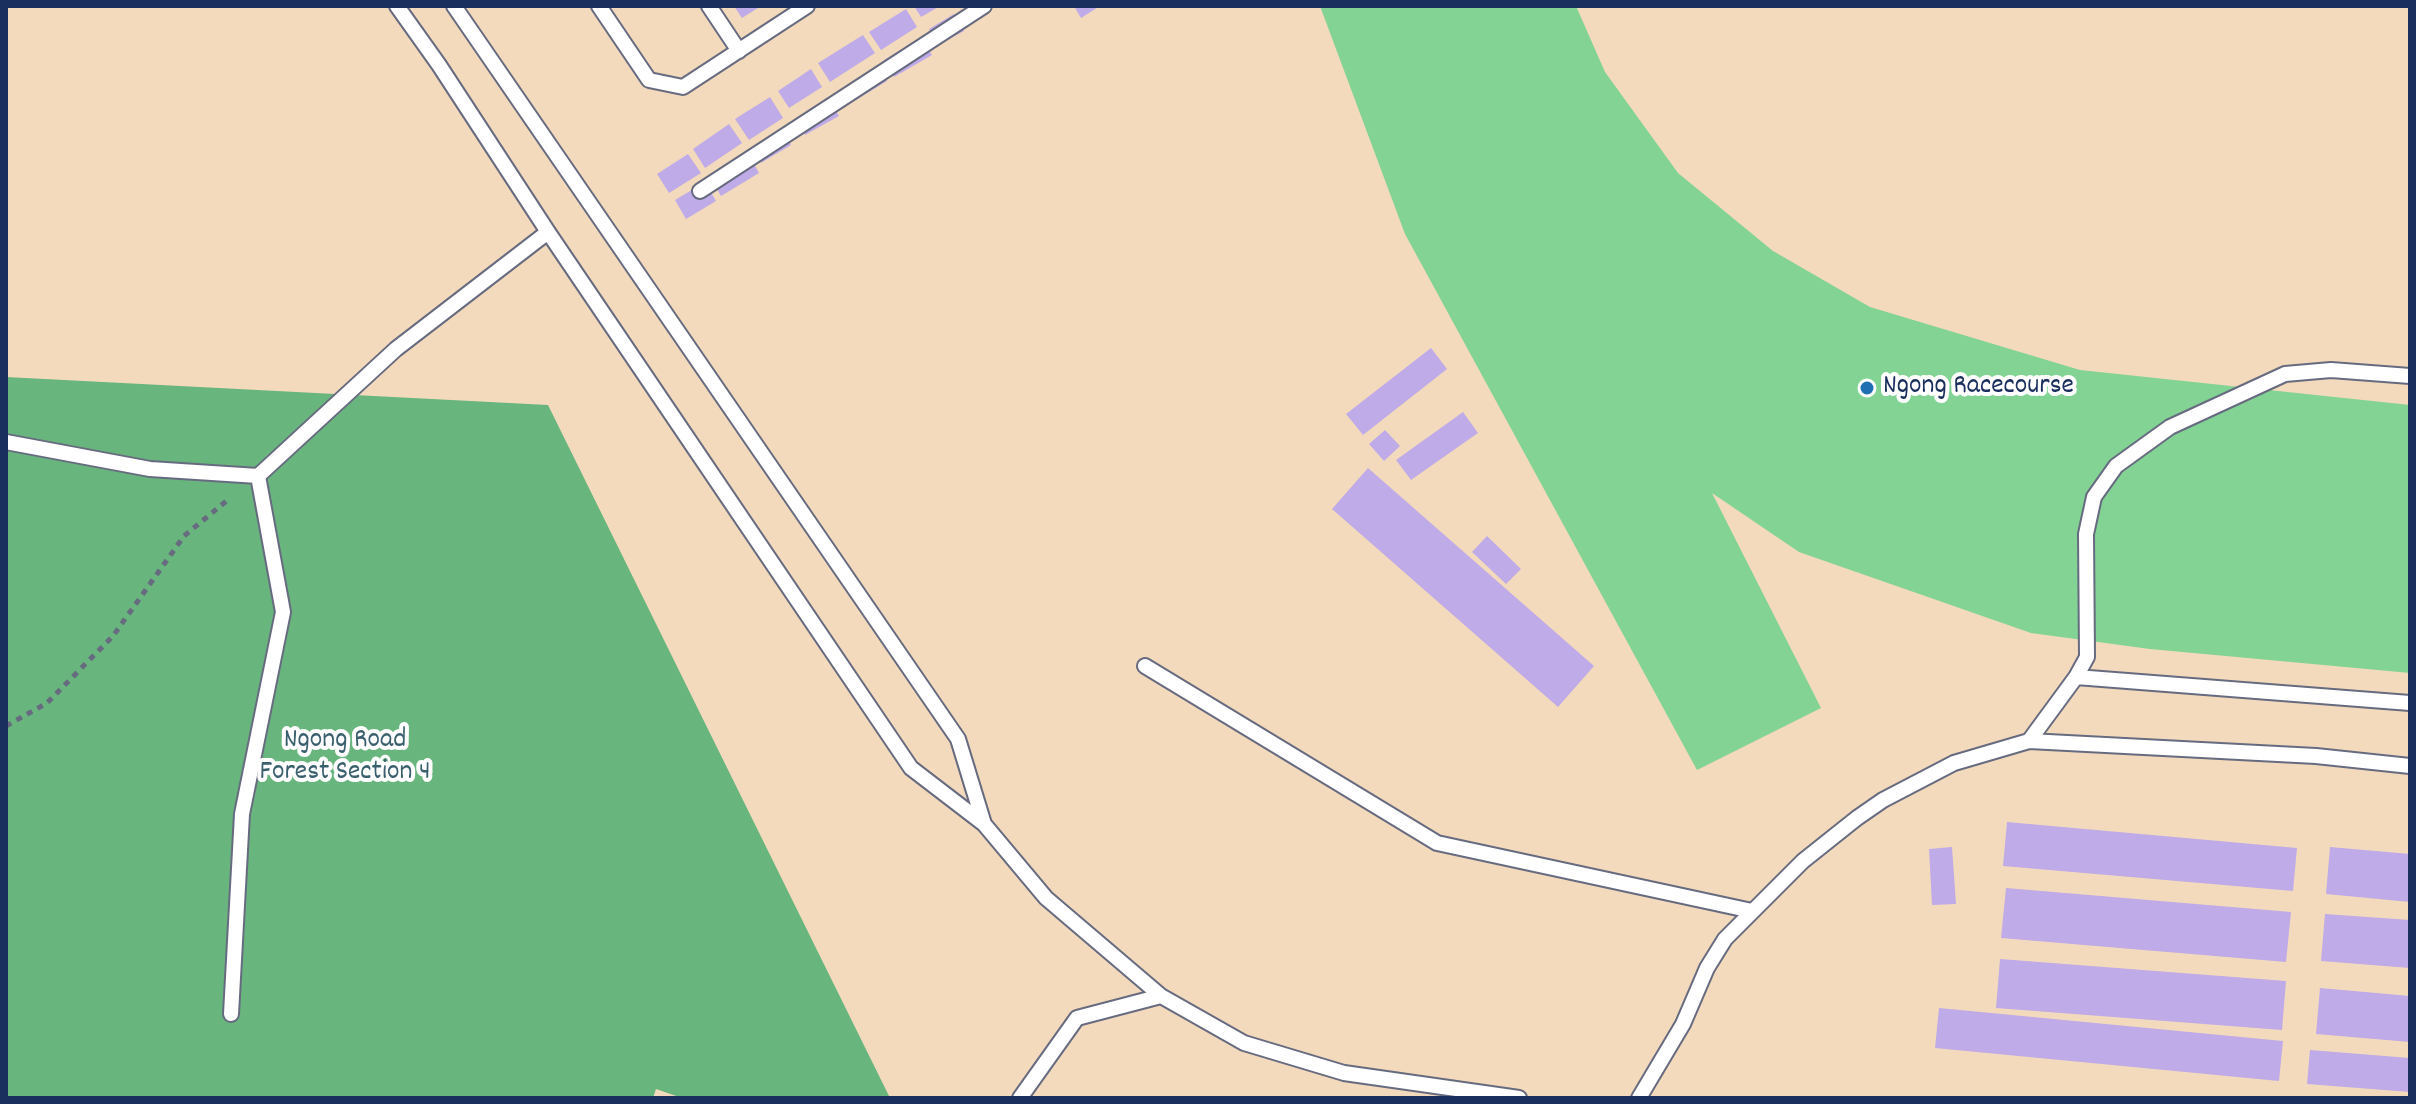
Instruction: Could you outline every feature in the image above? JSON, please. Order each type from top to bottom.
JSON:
[{"type":"lane","points":[[397,6],[911,768],[984,824],[1046,898],[1161,996],[1244,1043],[1344,1073],[1519,1098]]},
{"type":"lane","points":[[454,6],[958,739],[984,824]]},
{"type":"lane","points":[[599,6],[649,80],[683,87],[807,6]]},
{"type":"lane","points":[[709,6],[739,51]]},
{"type":"lane","points":[[700,191],[984,6]]},
{"type":"lane","points":[[6,442],[150,469],[258,476],[396,349],[548,232]]},
{"type":"lane","points":[[2029,741],[2087,657],[2086,534],[2094,497],[2116,466],[2170,427],[2285,374],[2331,370],[2410,376]]},
{"type":"lane","points":[[231,1014],[242,814],[283,612],[258,476]]},
{"type":"lane","points":[[1145,666],[1437,843],[1752,911]]},
{"type":"lane","points":[[2076,677],[2410,703]]},
{"type":"lane","points":[[1639,1098],[1683,1024],[1707,968],[1725,939],[1803,861],[1883,800],[1954,763],[2029,741],[2316,756],[2410,766]]},
{"type":"lane","points":[[1020,1098],[1077,1018],[1161,996]]},
{"type":"path","points":[[6,726],[47,703],[113,636],[184,536],[258,476]]},
{"type":"green space","name":"Ngong Racecourse","points":[[1320,6],[1576,6],[1605,72],[1678,173],[1773,251],[1870,307],[2080,370],[2410,405],[2410,673],[2150,649],[2031,633],[1799,552],[1712,493],[1821,708],[1697,770],[1405,234]]},
{"type":"green space","name":"Ngong Road Forest Section 4","points":[[6,377],[548,405],[890,1098],[682,1098],[656,1089],[653,1098],[6,1098]]},
{"type":"building","points":[[734,6],[761,6],[742,18]]},
{"type":"building","points":[[914,6],[940,6],[921,17]]},
{"type":"building","points":[[1074,6],[1100,6],[1081,18]]},
{"type":"building","points":[[906,9],[917,27],[881,50],[869,32]]},
{"type":"building","points":[[954,14],[964,31],[938,45],[929,29]]},
{"type":"building","points":[[863,35],[875,53],[830,82],[818,63]]},
{"type":"building","points":[[921,38],[932,55],[894,77],[884,60]]},
{"type":"building","points":[[879,67],[887,81],[849,104],[841,89]]},
{"type":"building","points":[[811,69],[822,87],[789,108],[778,91]]},
{"type":"building","points":[[770,97],[783,118],[749,140],[735,119]]},
{"type":"building","points":[[829,99],[839,116],[805,135],[796,118]]},
{"type":"building","points":[[729,124],[742,143],[705,168],[693,149]]},
{"type":"building","points":[[783,129],[791,145],[761,163],[753,147]]},
{"type":"building","points":[[688,154],[701,173],[669,193],[657,174]]},
{"type":"building","points":[[749,155],[759,173],[721,196],[710,177]]},
{"type":"building","points":[[705,182],[716,201],[686,219],[675,200]]},
{"type":"building","points":[[1431,348],[1447,369],[1363,435],[1346,414]]},
{"type":"building","points":[[1463,412],[1478,433],[1411,480],[1396,460]]},
{"type":"building","points":[[1385,430],[1400,446],[1384,461],[1369,444]]},
{"type":"building","points":[[1368,468],[1594,666],[1558,707],[1332,509]]},
{"type":"building","points":[[1487,536],[1521,569],[1506,584],[1472,552]]},
{"type":"building","points":[[2007,822],[2297,848],[2293,891],[2003,866]]},
{"type":"building","points":[[1952,847],[1956,904],[1932,905],[1929,849]]},
{"type":"building","points":[[2330,847],[2410,854],[2410,902],[2326,894]]},
{"type":"building","points":[[2006,888],[2291,912],[2286,962],[2001,938]]},
{"type":"building","points":[[2325,914],[2410,920],[2410,968],[2321,961]]},
{"type":"building","points":[[2000,959],[2286,981],[2282,1030],[1996,1008]]},
{"type":"building","points":[[2320,988],[2410,996],[2410,1042],[2316,1034]]},
{"type":"building","points":[[1939,1008],[2283,1041],[2279,1081],[1935,1048]]},
{"type":"building","points":[[2310,1050],[2410,1058],[2410,1092],[2307,1084]]},
{"type":"place","name":"Ngong Racecourse","points":[[1867,388]]}]
